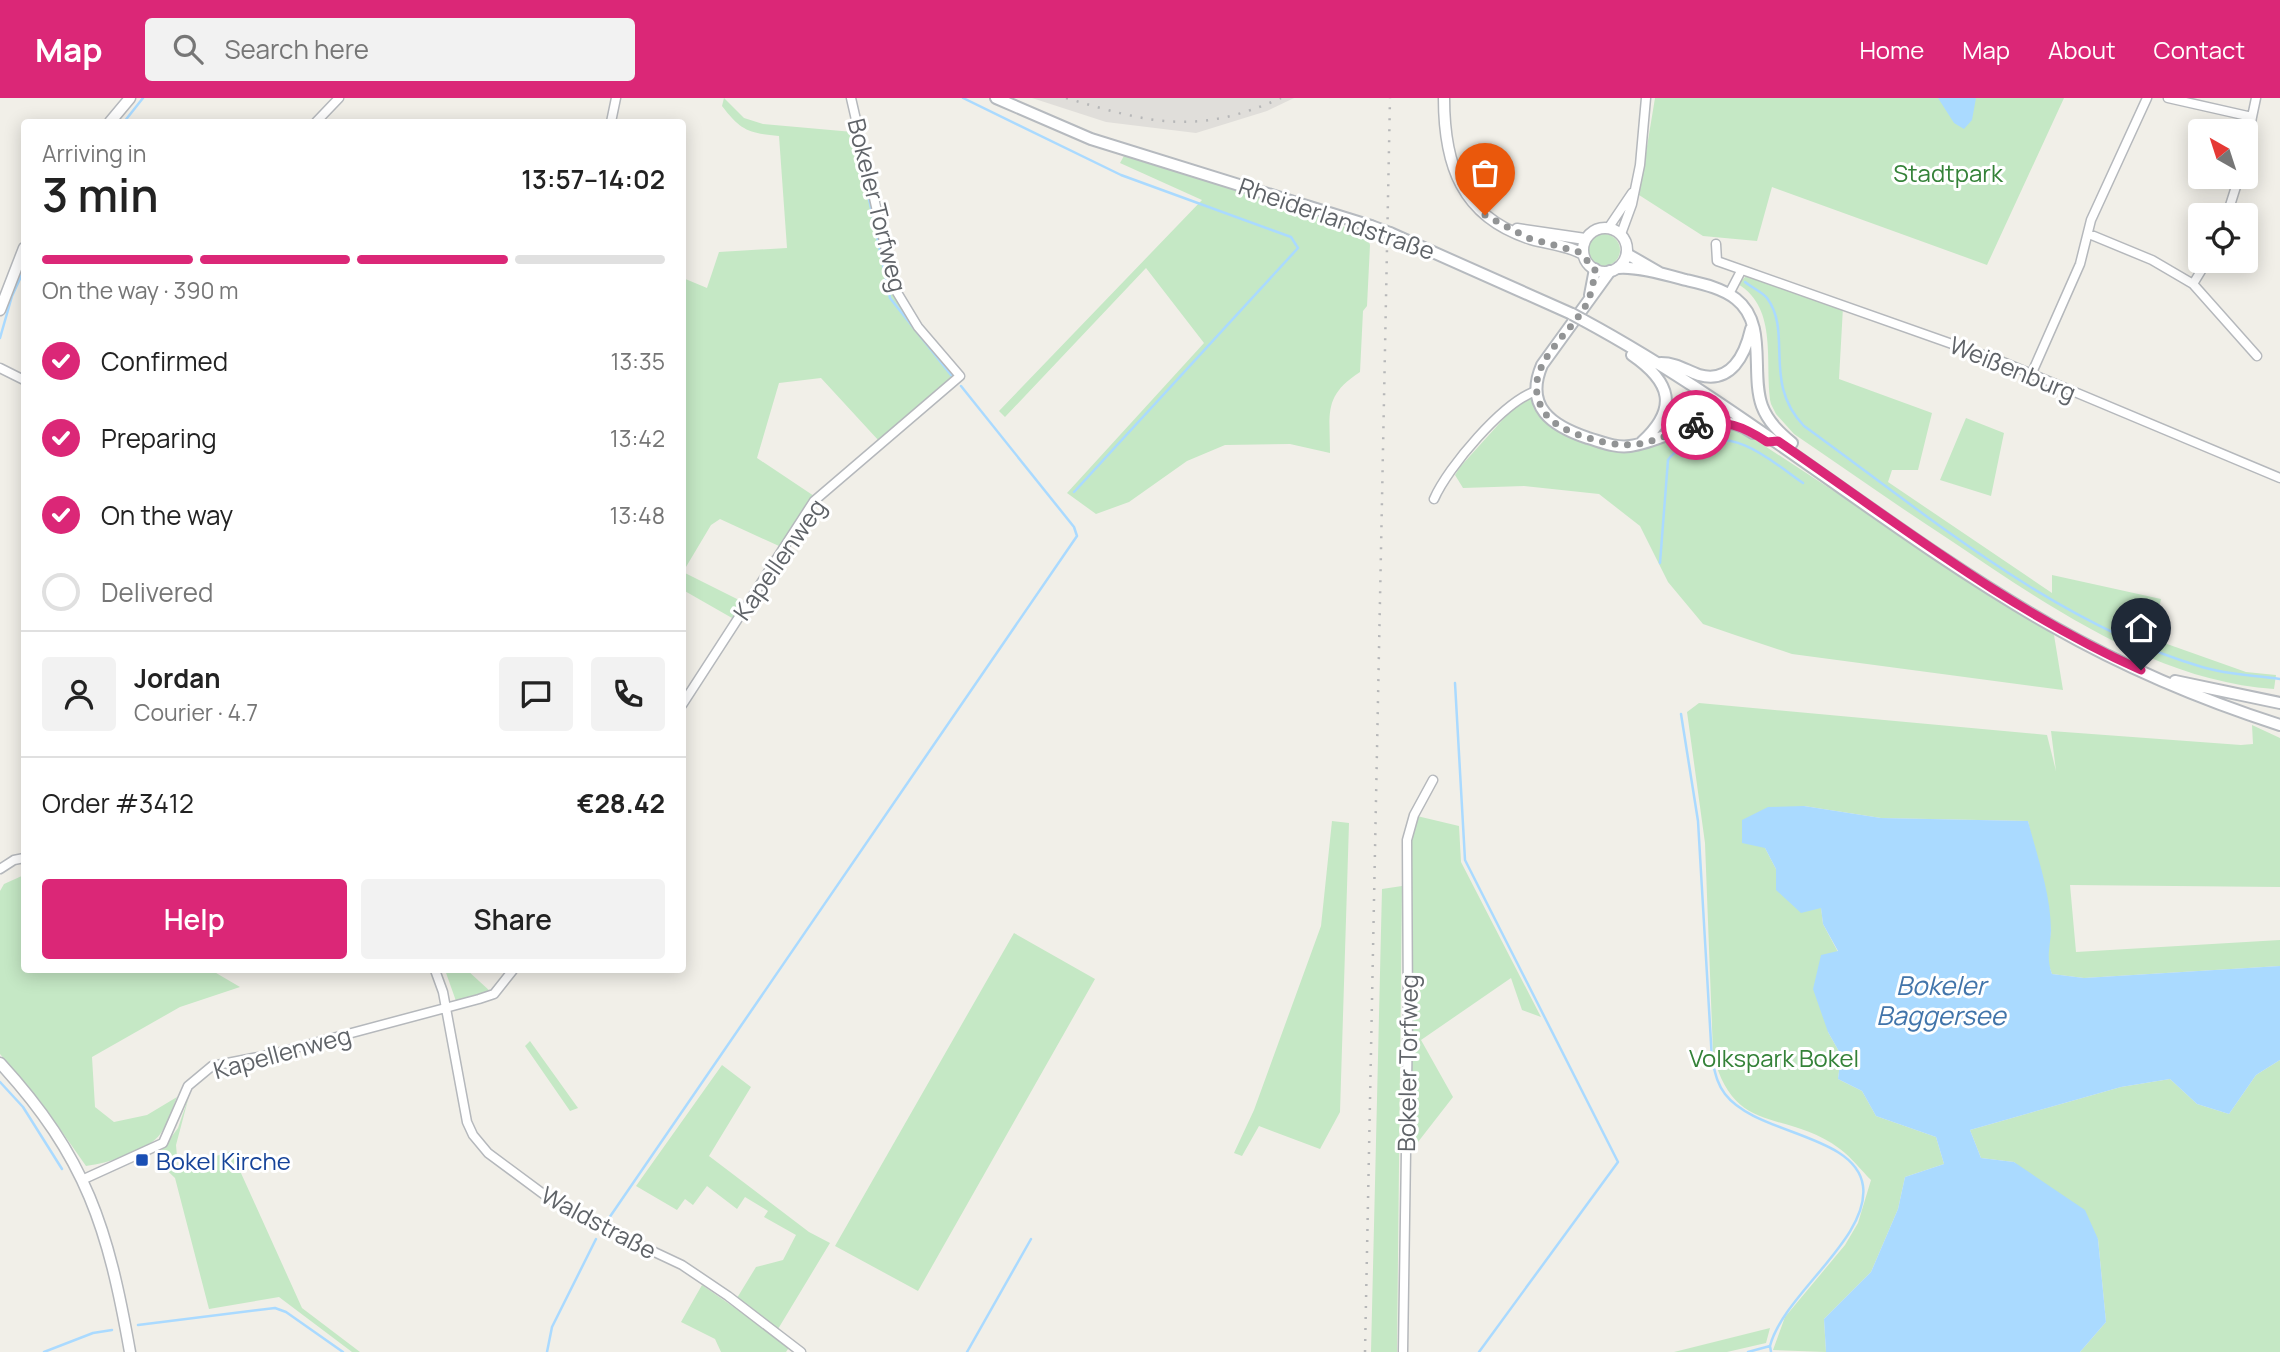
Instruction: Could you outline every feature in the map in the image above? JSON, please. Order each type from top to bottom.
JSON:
[{"type":"main road","name":"Rheiderlandstraße","points":[[996,98],[1091,139],[1390,233],[1572,314],[1659,363],[1778,441],[2001,595],[2094,648],[2201,697],[2280,725]]},
{"type":"main road","points":[[1627,254],[1662,274]]},
{"type":"main road","points":[[1588,301],[1595,269]]},
{"type":"main road","points":[[1778,441],[1767,442],[1745,428],[1713,421],[1640,444],[1610,445],[1567,430],[1543,411],[1536,391],[1542,365],[1614,270],[1662,274],[1729,294],[1744,307],[1752,327],[1762,406],[1774,427],[1795,445],[1801,457]]},
{"type":"main road","points":[[1659,363],[1673,363],[1703,376],[1717,376],[1727,372],[1743,358],[1752,327]]},
{"type":"main road","points":[[1622,342],[1629,353],[1657,376],[1666,395],[1665,411],[1660,423],[1640,444]]},
{"type":"main road","points":[[2159,678],[2280,703]]},
{"type":"street","points":[[112,119],[130,98]]},
{"type":"street","points":[[319,119],[339,98]]},
{"type":"street","points":[[612,119],[616,98]]},
{"type":"street","name":"Bokeler Torfweg","points":[[851,98],[895,289],[918,327],[960,376]]},
{"type":"street","points":[[1444,98],[1447,148],[1453,170],[1466,195],[1485,215],[1528,238],[1583,254],[1595,269],[1614,270],[1627,254],[1621,234],[1632,204],[1632,193],[1640,164],[1646,98]]},
{"type":"street","points":[[2031,375],[2080,264],[2091,220],[2147,98]]},
{"type":"street","points":[[2168,98],[2252,117],[2256,98]]},
{"type":"street","points":[[1609,228],[1632,193]]},
{"type":"street","points":[[1507,228],[1572,240],[1585,239]]},
{"type":"street","points":[[1583,254],[1585,239],[1595,229],[1609,228],[1621,234]]},
{"type":"street","points":[[2089,234],[2152,260],[2193,284],[2257,356]]},
{"type":"street","name":"Weißenburg","points":[[1716,244],[1717,261],[1741,271],[1879,317],[2031,375],[2280,478]]},
{"type":"street","points":[[0,310],[21,256]]},
{"type":"street","points":[[1729,294],[1741,271]]},
{"type":"street","points":[[2193,284],[2200,273]]},
{"type":"street","points":[[0,368],[21,378]]},
{"type":"street","name":"Kapellenweg","points":[[686,699],[814,501],[960,376]]},
{"type":"street","points":[[1434,499],[1440,484],[1497,419],[1523,396],[1536,391]]},
{"type":"street","name":"Bokeler Torfweg","points":[[1403,1352],[1408,1017],[1407,840],[1414,815],[1433,780]]},
{"type":"street","points":[[0,869],[21,859]]},
{"type":"street","name":"Waldstraße","points":[[436,973],[446,1009],[467,1122],[473,1135],[488,1153],[546,1196],[580,1217],[682,1265],[728,1296],[801,1352]]},
{"type":"street","name":"Kapellenweg","points":[[84,1179],[163,1143],[188,1086],[212,1066],[446,1009],[494,994],[511,973]]},
{"type":"street","points":[[0,1063],[34,1101],[84,1179],[114,1264],[130,1352]]},
{"type":"shaded area","points":[[1032,98],[1294,98],[1267,111],[1196,133],[1106,122]]},
{"type":"green space","points":[[724,98],[744,118],[763,124],[853,132],[892,290],[956,376],[879,441],[821,378],[779,383],[757,458],[814,496],[779,546],[720,519],[711,525],[686,567],[686,279],[707,288],[719,252],[787,248],[779,136],[760,134],[740,126],[722,106]]},
{"type":"green space","name":"Stadtpark","points":[[1655,98],[2064,98],[1987,265],[1772,187],[1757,241],[1703,236],[1639,195]]},
{"type":"green space","points":[[1125,154],[1330,221],[1367,236],[1370,245],[1367,306],[1363,311],[1360,372],[1340,389],[1334,398],[1330,416],[1330,453],[1290,444],[1225,445],[1187,461],[1129,502],[1096,514],[1067,493],[1204,343],[1146,268],[1005,417],[999,411],[1202,200],[1120,163]]},
{"type":"green space","points":[[1604,234],[1616,238],[1620,250],[1616,262],[1604,266],[1592,262],[1588,250],[1592,238]]},
{"type":"green space","points":[[1746,276],[1843,307],[1839,379],[1932,413],[1918,470],[1892,470],[1888,482],[2052,593],[2052,575],[2161,599],[2153,639],[2246,672],[2276,675],[2274,689],[2230,683],[2187,672],[2146,656],[2065,615],[1794,434],[1776,414],[1771,404],[1765,322],[1751,295],[1738,284]]},
{"type":"green space","points":[[1526,399],[1533,399],[1545,420],[1562,433],[1618,451],[1646,448],[1715,428],[1745,433],[2054,635],[2063,690],[1792,654],[1703,624],[1668,582],[1640,526],[1599,494],[1524,486],[1463,488],[1455,475],[1460,467],[1516,405]]},
{"type":"green space","points":[[1966,418],[2004,433],[1991,496],[1940,480]]},
{"type":"green space","points":[[686,574],[743,602],[732,618],[686,592]]},
{"type":"green space","name":"Volkspark Bokel","points":[[1699,703],[2047,735],[2056,771],[2051,731],[2241,745],[2253,744],[2252,725],[2280,738],[2280,887],[2070,885],[2076,952],[2280,940],[2280,966],[2084,978],[2052,974],[2046,958],[2051,931],[2028,821],[1881,818],[1804,806],[1765,848],[1776,869],[1821,907],[1823,924],[1838,952],[1828,1032],[1841,1055],[1838,1079],[1862,1091],[1876,1116],[1936,1137],[1944,1164],[1905,1177],[1898,1209],[1871,1272],[1824,1319],[1826,1352],[1773,1350],[1785,1317],[1845,1245],[1858,1223],[1871,1180],[1844,1152],[1820,1137],[1748,1110],[1734,1098],[1722,1080],[1713,1053],[1705,843],[1687,712]]},
{"type":"green space","points":[[1417,816],[1459,826],[1461,862],[1541,1017],[1522,1010],[1511,978],[1421,1040],[1453,1097],[1418,1142],[1412,1144],[1411,840]]},
{"type":"green space","points":[[1332,821],[1349,823],[1340,1112],[1320,1149],[1259,1126],[1242,1156],[1234,1153],[1254,1110],[1321,926]]},
{"type":"green space","points":[[21,876],[21,973],[216,973],[240,987],[180,1007],[92,1057],[95,1107],[114,1122],[147,1115],[177,1097],[161,1133],[147,1146],[127,1156],[86,1166],[41,1102],[0,1054],[0,891],[4,884]]},
{"type":"green space","points":[[1402,886],[1397,1352],[1371,1352],[1382,889]]},
{"type":"green space","points":[[1014,933],[1095,979],[918,1291],[835,1246]]},
{"type":"green space","points":[[446,973],[470,973],[491,992],[456,1001]]},
{"type":"green space","points":[[530,1041],[578,1108],[570,1111],[525,1046]]},
{"type":"green space","points":[[2280,1060],[2280,1352],[2080,1352],[2106,1322],[2098,1239],[2014,1162],[1981,1158],[1970,1130],[2121,1087],[2170,1079],[2197,1104],[2229,1114],[2256,1075]]},
{"type":"green space","points":[[722,1065],[751,1087],[709,1156],[809,1232],[830,1243],[778,1329],[737,1298],[756,1267],[783,1260],[796,1235],[764,1217],[768,1211],[745,1197],[737,1209],[707,1186],[693,1205],[685,1199],[677,1210],[636,1186]]},
{"type":"green space","points":[[189,1096],[176,1145],[178,1169],[231,1151],[302,1308],[360,1352],[352,1352],[279,1297],[209,1309],[175,1178],[155,1159],[178,1128]]},
{"type":"green space","points":[[702,1285],[790,1346],[786,1352],[721,1352],[715,1339],[681,1322]]},
{"type":"green space","points":[[1770,1328],[1766,1343],[1727,1352],[1674,1352]]},
{"type":"water","points":[[1938,98],[1976,98],[1972,120],[1964,129],[1954,123]]},
{"type":"water","name":"Bokeler Baggersee","points":[[1804,806],[1881,818],[2028,821],[2049,903],[2049,958],[2052,974],[2084,978],[2280,966],[2280,1060],[2256,1075],[2229,1114],[2197,1104],[2170,1079],[2121,1087],[1970,1130],[1981,1158],[2014,1162],[2085,1210],[2098,1239],[2106,1322],[2080,1352],[1826,1352],[1824,1319],[1871,1272],[1898,1209],[1905,1177],[1944,1164],[1936,1137],[1876,1116],[1862,1091],[1838,1079],[1841,1055],[1828,1032],[1813,989],[1821,955],[1838,951],[1823,924],[1821,908],[1801,913],[1776,890],[1776,869],[1765,848],[1742,843],[1742,820],[1768,807]]},
{"type":"waterway","points":[[126,119],[143,98]]},
{"type":"waterway","points":[[963,98],[1121,175],[1291,237],[1298,248],[1074,492]]},
{"type":"waterway","points":[[861,161],[890,298],[951,375]]},
{"type":"waterway","points":[[0,338],[12,296],[21,276]]},
{"type":"waterway","points":[[1745,282],[1767,298],[1774,312],[1778,327],[1784,393],[1791,410],[1804,426],[1945,530],[2044,595],[2095,624],[2148,648],[2212,670],[2280,679]]},
{"type":"waterway","points":[[607,1221],[1077,536],[1074,527],[961,386]]},
{"type":"waterway","points":[[1660,563],[1668,460],[1680,449],[1711,440],[1739,443],[1766,457],[1803,483]]},
{"type":"waterway","points":[[1455,683],[1465,860],[1618,1162],[1479,1352]]},
{"type":"waterway","points":[[1681,714],[1698,821],[1712,1060],[1718,1082],[1725,1094],[1740,1108],[1843,1155],[1856,1169],[1863,1186],[1862,1206],[1853,1226],[1791,1307],[1770,1346]]},
{"type":"waterway","points":[[0,1082],[23,1107],[62,1169]]},
{"type":"waterway","points":[[547,1352],[552,1327],[596,1239]]},
{"type":"waterway","points":[[967,1352],[1031,1239]]},
{"type":"waterway","points":[[138,1325],[275,1308],[286,1312],[343,1352]]},
{"type":"waterway","points":[[44,1352],[93,1333],[112,1330]]},
{"type":"waterway","points":[[1748,1352],[1770,1346],[1771,1352]]},
{"type":"railway","points":[[1066,98],[1123,114],[1174,122],[1224,118],[1281,98]]},
{"type":"railway","points":[[1365,1352],[1390,98]]},
{"type":"way so far","points":[[1485,215],[1528,238],[1579,252],[1589,266],[1595,269],[1588,301],[1542,365],[1537,377],[1538,401],[1549,419],[1567,430],[1619,446],[1631,446],[1658,439],[1696,425]]},
{"type":"place","name":"Bokel Kirche","points":[[142,1160]]},
{"type":"route","points":[[1696,425],[1713,421],[1732,423],[1767,442],[1778,441],[2001,595],[2052,626],[2141,670]]}]
